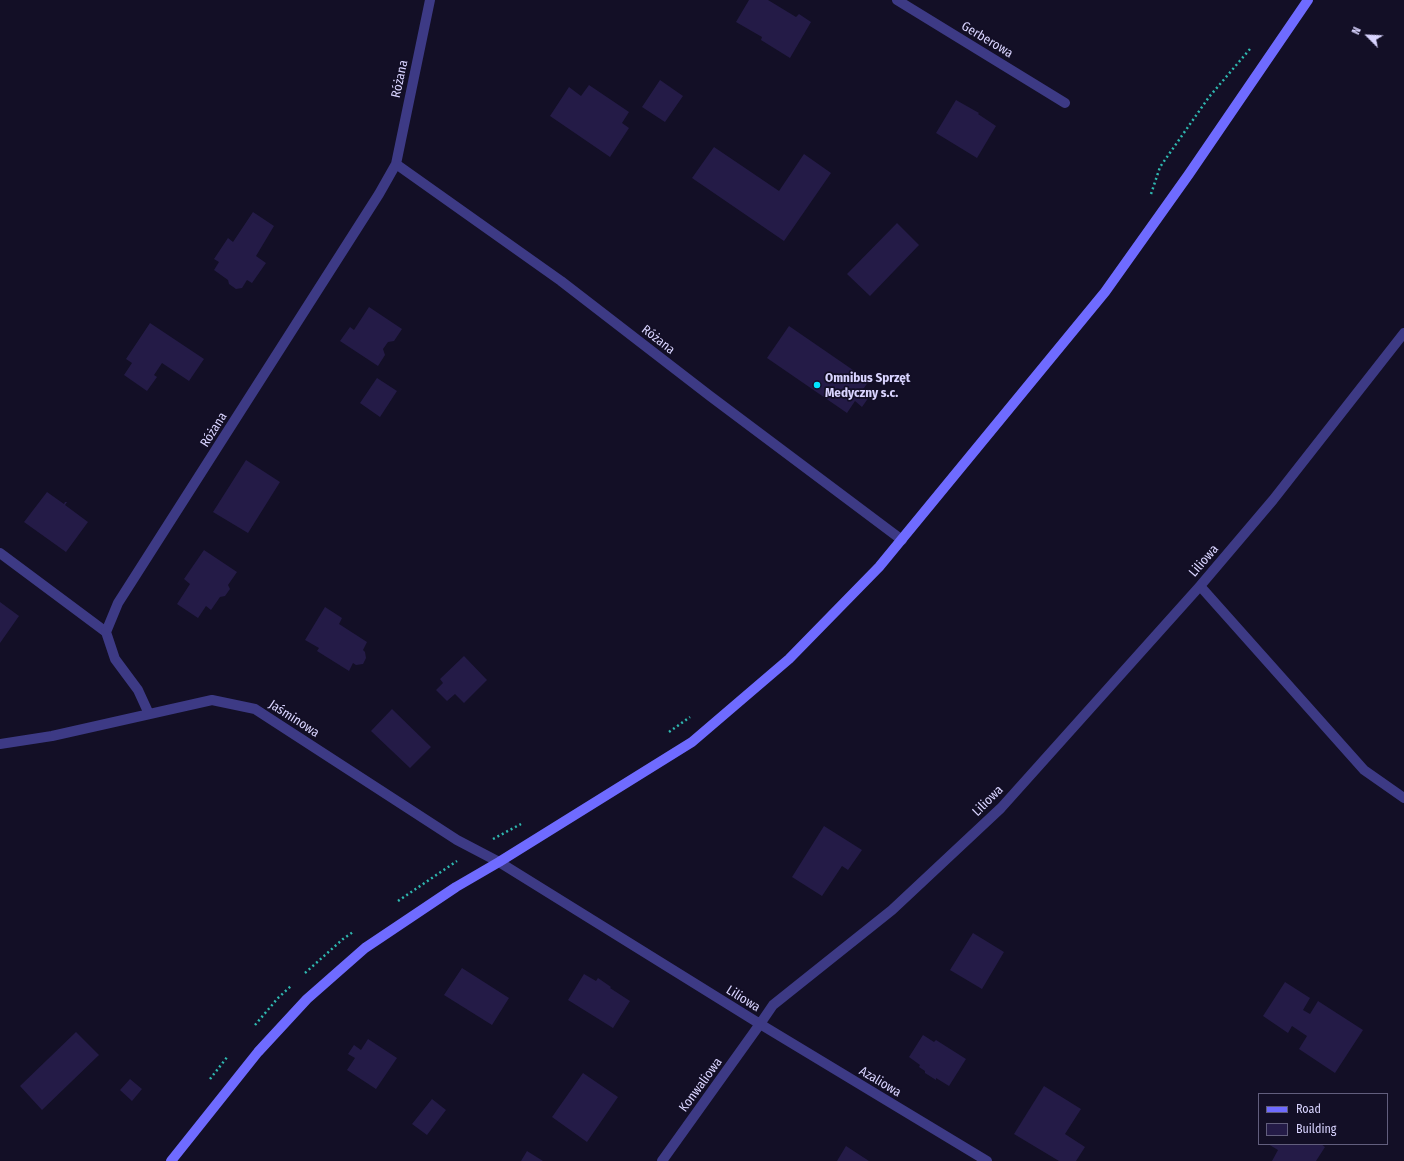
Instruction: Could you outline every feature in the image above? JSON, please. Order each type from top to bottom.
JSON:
[{"type":"street","name":"Różana","points":[[106,632],[118,603],[375,201],[396,164],[430,0]]},
{"type":"street","name":"Gerberowa","points":[[896,0],[1065,103]]},
{"type":"street","points":[[171,1161],[258,1052],[307,999],[365,948],[456,887],[499,862],[692,742],[789,659],[879,567],[1105,292],[1189,174],[1308,0]]},
{"type":"street","name":"Różana","points":[[396,164],[561,281],[710,396],[902,540]]},
{"type":"street","name":"Liliowa","points":[[499,862],[760,1024],[773,1005],[892,910],[1001,808],[1200,586],[1273,500],[1404,333]]},
{"type":"street","points":[[0,553],[106,632],[115,659],[138,690],[149,714]]},
{"type":"street","points":[[1200,586],[1364,770],[1404,798]]},
{"type":"street","name":"Jaśminowa","points":[[0,744],[52,736],[212,700],[255,709],[457,840],[499,862]]},
{"type":"street","name":"Konwaliowa","points":[[662,1161],[760,1024]]},
{"type":"street","name":"Azaliowa","points":[[760,1024],[987,1161]]},
{"type":"path","points":[[1149,199],[1160,167],[1209,97],[1252,46]]},
{"type":"path","points":[[668,733],[693,715]]},
{"type":"path","points":[[396,903],[474,849],[525,822]]},
{"type":"path","points":[[302,976],[343,939],[356,930]]},
{"type":"path","points":[[254,1027],[278,998],[296,982]]},
{"type":"path","points":[[210,1080],[229,1056]]},
{"type":"building","points":[[749,0],[768,0],[796,17],[799,14],[811,22],[790,58],[761,40],[762,37],[736,22]]},
{"type":"building","points":[[660,80],[683,96],[665,122],[642,107]]},
{"type":"building","points":[[589,85],[629,112],[622,123],[629,128],[610,157],[550,116],[569,87],[581,96]]},
{"type":"building","points":[[956,100],[979,113],[978,114],[996,126],[977,158],[936,133]]},
{"type":"building","points":[[714,147],[779,191],[804,154],[831,173],[784,241],[692,178]]},
{"type":"building","points":[[253,212],[274,226],[256,256],[266,263],[252,283],[247,280],[242,288],[236,289],[229,284],[228,280],[214,270],[219,262],[214,259],[228,238],[233,242]]},
{"type":"building","points":[[897,223],[919,245],[870,296],[847,274]]},
{"type":"building","points":[[369,307],[402,329],[394,341],[388,342],[383,349],[385,355],[378,366],[340,341],[350,327],[354,330]]},
{"type":"building","points":[[150,323],[204,359],[189,381],[162,363],[154,375],[157,377],[147,391],[124,375],[132,363],[126,359]]},
{"type":"building","points":[[789,326],[869,381],[861,392],[869,397],[862,407],[855,401],[847,413],[767,358]]},
{"type":"building","points":[[377,378],[397,391],[380,417],[360,403]]},
{"type":"building","points":[[246,460],[280,482],[248,533],[213,512]]},
{"type":"building","points":[[47,492],[64,504],[67,502],[65,505],[88,522],[66,552],[24,522]]},
{"type":"building","points":[[204,550],[237,572],[228,585],[230,589],[225,596],[220,597],[211,610],[206,606],[198,618],[177,604],[190,584],[184,579]]},
{"type":"building","points":[[0,602],[19,616],[0,643]]},
{"type":"building","points":[[325,607],[342,618],[339,624],[367,642],[363,650],[366,658],[363,664],[356,665],[353,663],[349,671],[317,651],[319,648],[305,640]]},
{"type":"building","points":[[464,656],[487,680],[464,703],[455,694],[447,701],[436,690],[443,683],[440,679]]},
{"type":"building","points":[[392,709],[431,747],[410,768],[371,731]]},
{"type":"building","points":[[824,826],[862,850],[848,870],[842,866],[822,896],[792,877]]},
{"type":"building","points":[[973,933],[1004,952],[982,989],[950,970]]},
{"type":"building","points":[[462,968],[509,998],[492,1025],[444,995]]},
{"type":"building","points":[[584,974],[596,981],[598,978],[630,1001],[613,1028],[568,1000]]},
{"type":"building","points":[[1285,982],[1310,998],[1303,1010],[1310,1014],[1318,1001],[1363,1030],[1335,1073],[1299,1049],[1307,1036],[1292,1026],[1288,1033],[1263,1016]]},
{"type":"building","points":[[76,1032],[99,1055],[42,1110],[20,1086]]},
{"type":"building","points":[[923,1035],[934,1042],[936,1040],[966,1059],[949,1086],[925,1073],[925,1071],[919,1067],[920,1065],[909,1057]]},
{"type":"building","points":[[368,1039],[397,1058],[376,1089],[347,1070],[355,1058],[348,1054],[354,1045],[361,1050]]},
{"type":"building","points":[[583,1073],[618,1097],[587,1142],[552,1117]]},
{"type":"building","points":[[130,1079],[142,1089],[132,1101],[120,1090]]},
{"type":"building","points":[[1044,1086],[1081,1109],[1065,1134],[1085,1147],[1076,1161],[1059,1161],[1014,1134]]},
{"type":"building","points":[[432,1099],[446,1110],[427,1135],[412,1124]]},
{"type":"building","points":[[1270,1145],[1322,1145],[1325,1147],[1316,1161],[1272,1161],[1278,1150]]},
{"type":"building","points":[[846,1146],[869,1161],[837,1161]]},
{"type":"building","points":[[527,1151],[543,1161],[521,1161]]},
{"type":"place","name":"Omnibus Sprzęt Medyczny s.c.","points":[[817,385]]}]
